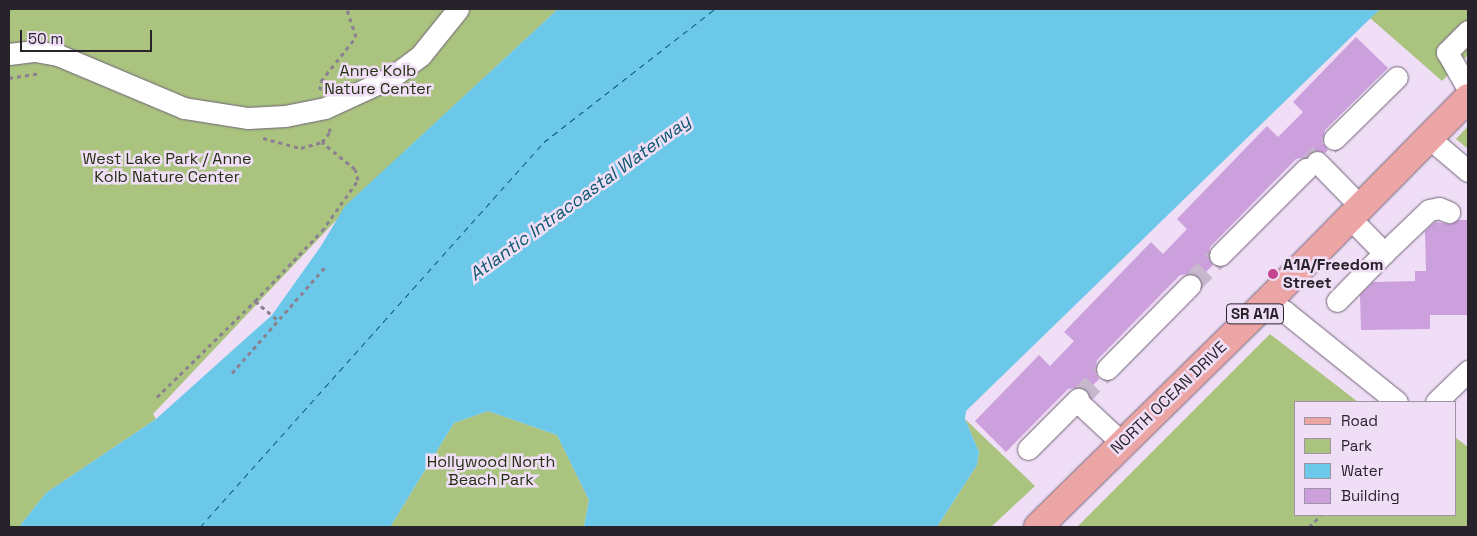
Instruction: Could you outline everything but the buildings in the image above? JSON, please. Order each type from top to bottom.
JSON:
[{"type":"main road","name":"NORTH OCEAN DRIVE","points":[[1038,527],[1265,304],[1468,98]]},
{"type":"street","points":[[9,54],[35,51],[58,55],[184,108],[248,118],[285,116],[325,108],[392,77],[420,55],[458,9]]},
{"type":"street","points":[[1468,31],[1447,52],[1468,89]]},
{"type":"street","points":[[1334,139],[1397,76]]},
{"type":"street","points":[[1429,138],[1468,171]]},
{"type":"street","points":[[1220,255],[1311,165],[1355,212],[1384,253]]},
{"type":"street","points":[[1337,301],[1429,210],[1439,208],[1449,212]]},
{"type":"street","points":[[1107,369],[1190,285]]},
{"type":"street","points":[[1265,304],[1284,311],[1396,401]]},
{"type":"street","points":[[1437,401],[1468,371]]},
{"type":"street","points":[[1028,449],[1078,400],[1122,443]]},
{"type":"path","points":[[157,397],[255,301],[322,231],[358,180],[355,169],[322,142],[330,132],[320,92],[322,81],[356,37],[347,9]]},
{"type":"path","points":[[232,373],[324,267]]},
{"type":"path","points":[[255,301],[279,321]]},
{"type":"path","points":[[1308,527],[1320,516]]},
{"type":"green space","name":"West Lake Park / Anne Kolb Nature Center","points":[[9,9],[558,9],[376,178],[153,414],[156,419],[46,493],[19,527],[9,527]]},
{"type":"green space","points":[[1380,9],[1468,9],[1468,55],[1442,81],[1370,18]]},
{"type":"green space","points":[[1468,126],[1468,149],[1456,139]]},
{"type":"green space","points":[[1270,334],[1357,401],[1294,401],[1294,516],[1457,516],[1457,439],[1468,447],[1468,527],[1077,527]]},
{"type":"green space","name":"Hollywood North Beach Park","points":[[488,411],[557,435],[589,500],[584,527],[390,527],[454,423]]},
{"type":"green space","points":[[965,419],[1035,486],[991,527],[937,527],[977,465],[979,452]]},
{"type":"water","name":"Atlantic Intracoastal Waterway","points":[[558,9],[1380,9],[966,411],[965,419],[979,452],[977,465],[937,527],[584,527],[589,500],[557,435],[488,411],[454,423],[390,527],[19,527],[46,493],[156,419],[272,315],[321,246],[345,206]]},
{"type":"ferry route","points":[[200,527],[544,142],[715,9]]},
{"type":"tunnel","points":[[1306,169],[1334,139]]},
{"type":"tunnel","points":[[1190,285],[1220,255]]},
{"type":"tunnel","points":[[1078,399],[1107,369]]},
{"type":"place","name":"A1A/Freedom Street","points":[[1273,274]]},
{"type":"park label","name":"Anne Kolb Nature Center","points":[[378,80]]}]
